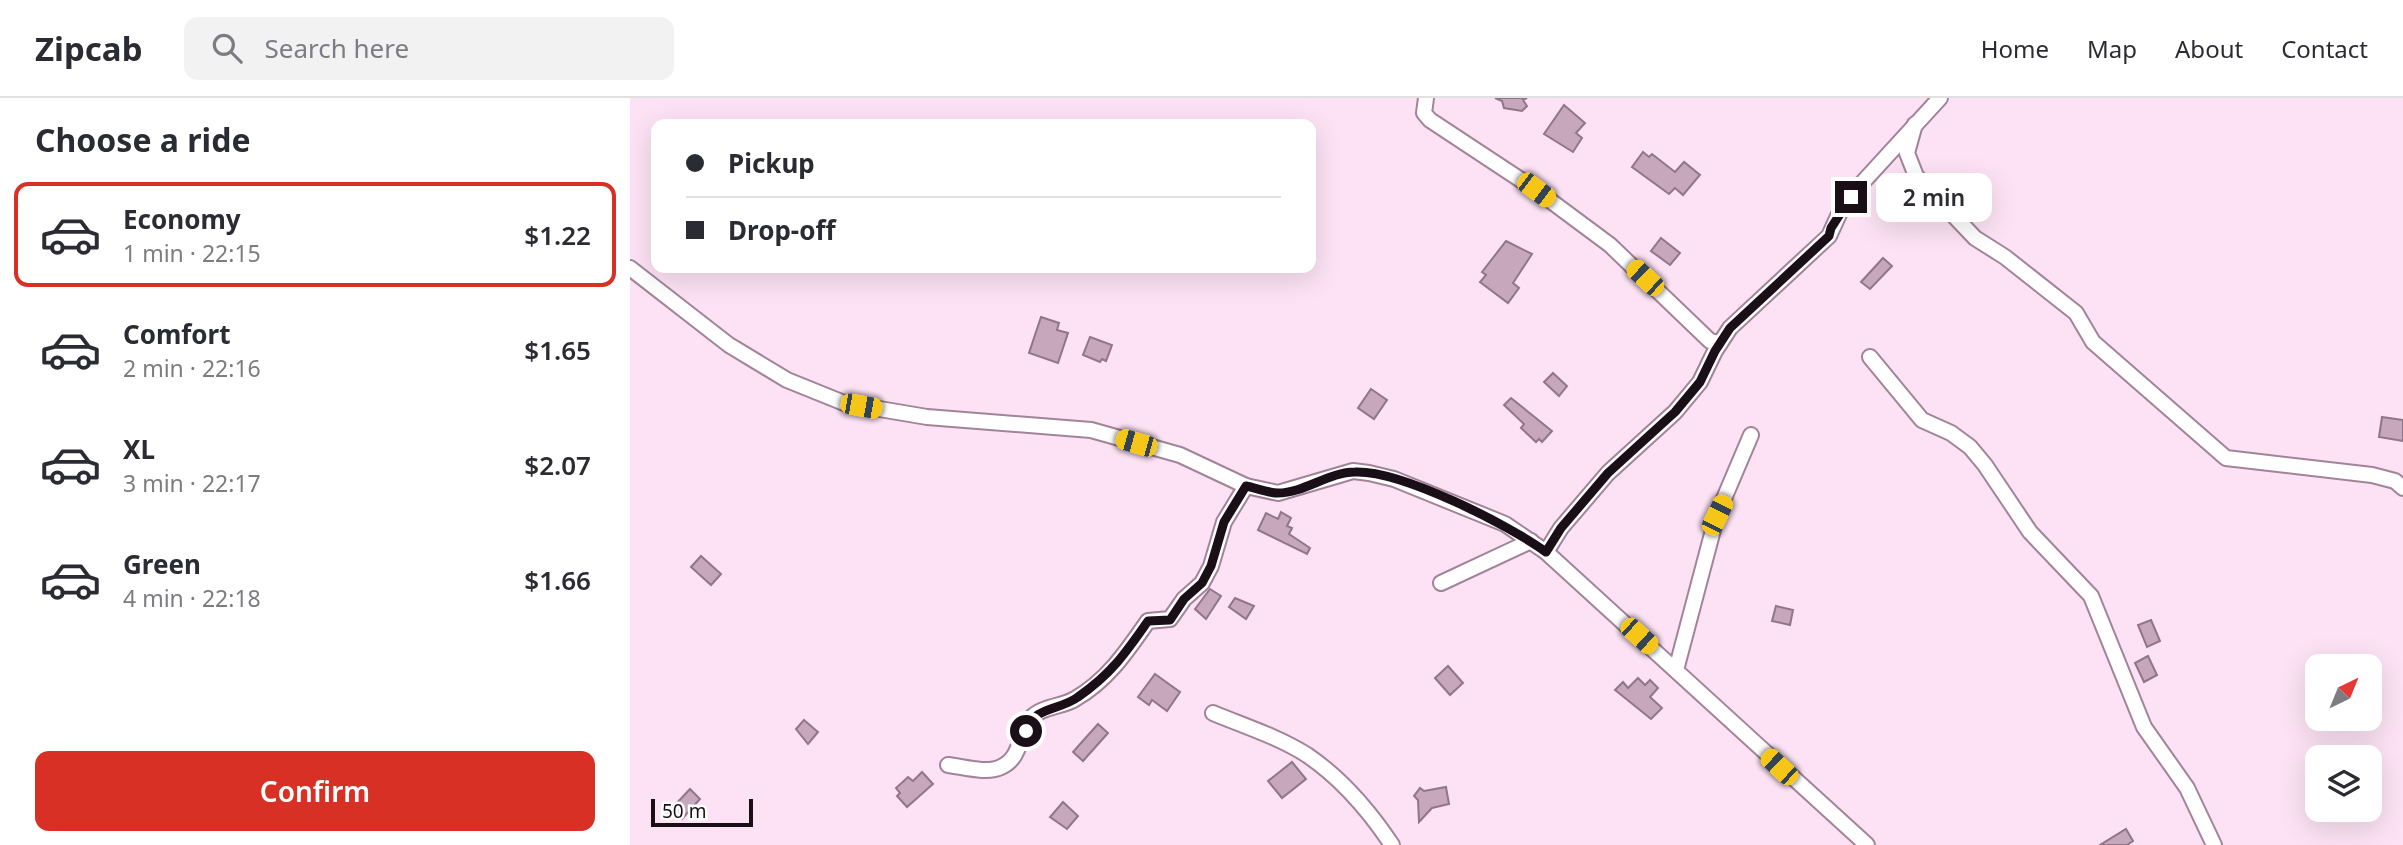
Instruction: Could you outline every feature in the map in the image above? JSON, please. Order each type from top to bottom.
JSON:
[{"type":"street","points":[[1426,98],[1424,113],[1430,120],[1536,190],[1610,245],[1710,341],[1720,343]]},
{"type":"street","points":[[1546,552],[1561,528],[1608,473],[1675,412],[1700,382],[1720,343],[1753,305],[1829,236],[1840,212],[1940,98]]},
{"type":"street","points":[[1915,124],[1907,153],[1916,176],[1975,238],[2005,257],[2076,313],[2093,342],[2226,458],[2372,475],[2395,481],[2403,488]]},
{"type":"street","points":[[630,268],[729,345],[787,380],[844,404],[927,417],[1091,430],[1180,455],[1246,486],[1278,493],[1353,471],[1369,473],[1394,479],[1479,513],[1546,552],[1867,845]]},
{"type":"street","points":[[1870,357],[1922,420],[1951,433],[1970,447],[2030,532],[2091,596],[2144,727],[2187,788],[2214,845]]},
{"type":"street","points":[[1675,670],[1717,515],[1751,435]]},
{"type":"street","points":[[948,765],[997,769],[1006,765],[1014,756],[1029,720],[1038,713],[1074,700],[1114,670],[1148,621],[1170,620],[1184,599],[1202,583],[1211,566],[1224,522],[1246,486]]},
{"type":"street","points":[[1441,583],[1531,541]]},
{"type":"street","points":[[1213,713],[1305,754],[1327,771],[1376,820],[1392,845]]},
{"type":"building","points":[[1495,98],[1527,98],[1523,100],[1527,106],[1522,111],[1504,108],[1502,101]]},
{"type":"building","points":[[1564,105],[1585,123],[1576,133],[1582,138],[1573,152],[1544,134]]},
{"type":"building","points":[[1643,152],[1649,157],[1652,154],[1675,172],[1684,162],[1700,175],[1683,195],[1675,188],[1669,194],[1632,167]]},
{"type":"building","points":[[1661,238],[1680,253],[1670,265],[1651,251]]},
{"type":"building","points":[[1506,241],[1532,254],[1513,283],[1519,288],[1508,303],[1480,282],[1486,275],[1482,272]]},
{"type":"building","points":[[1883,258],[1892,266],[1870,289],[1861,282]]},
{"type":"building","points":[[1041,317],[1059,323],[1057,330],[1068,333],[1058,363],[1029,353]]},
{"type":"building","points":[[1090,337],[1112,345],[1106,361],[1102,359],[1100,362],[1083,355]]},
{"type":"building","points":[[1553,373],[1567,386],[1559,396],[1544,382]]},
{"type":"building","points":[[1371,389],[1387,400],[1374,419],[1358,408]]},
{"type":"building","points":[[1511,398],[1552,431],[1542,442],[1539,439],[1536,442],[1521,428],[1524,424],[1504,405]]},
{"type":"building","points":[[2382,417],[2403,420],[2403,441],[2379,437]]},
{"type":"building","points":[[1281,512],[1291,518],[1287,526],[1292,528],[1289,534],[1310,548],[1307,554],[1258,530],[1266,513],[1278,519]]},
{"type":"building","points":[[701,556],[721,574],[711,585],[691,567]]},
{"type":"building","points":[[1210,589],[1221,596],[1206,619],[1195,609]]},
{"type":"building","points":[[1235,598],[1254,606],[1246,619],[1229,607]]},
{"type":"building","points":[[1776,606],[1793,610],[1790,625],[1772,621]]},
{"type":"building","points":[[2151,620],[2160,641],[2147,647],[2138,625]]},
{"type":"building","points":[[2148,656],[2157,675],[2144,682],[2135,663]]},
{"type":"building","points":[[1448,666],[1463,683],[1450,695],[1435,678]]},
{"type":"building","points":[[1155,674],[1180,692],[1167,711],[1152,700],[1149,705],[1138,697]]},
{"type":"building","points":[[1638,678],[1645,685],[1650,680],[1658,688],[1650,697],[1662,708],[1651,719],[1615,690],[1623,682],[1628,688]]},
{"type":"building","points":[[804,720],[818,732],[808,744],[796,729]]},
{"type":"building","points":[[1098,724],[1108,733],[1083,761],[1073,752]]},
{"type":"building","points":[[1292,762],[1306,779],[1282,798],[1268,781]]},
{"type":"building","points":[[922,772],[933,784],[907,807],[897,796],[900,793],[896,788],[908,777],[913,781]]},
{"type":"building","points":[[1446,787],[1449,804],[1432,808],[1419,822],[1418,800],[1414,796],[1420,788],[1424,791]]},
{"type":"building","points":[[690,789],[700,799],[682,819],[672,808]]},
{"type":"building","points":[[1063,802],[1078,816],[1067,829],[1050,817]]},
{"type":"building","points":[[2126,829],[2133,841],[2127,845],[2100,845]]},
{"type":"route","points":[[1026,731],[1029,720],[1038,713],[1074,700],[1114,670],[1148,621],[1170,620],[1184,599],[1202,583],[1211,566],[1224,522],[1246,486],[1278,493],[1353,471],[1369,473],[1394,479],[1505,524],[1546,552],[1561,528],[1608,473],[1675,412],[1700,382],[1730,328],[1829,236],[1840,212],[1851,197]]}]
